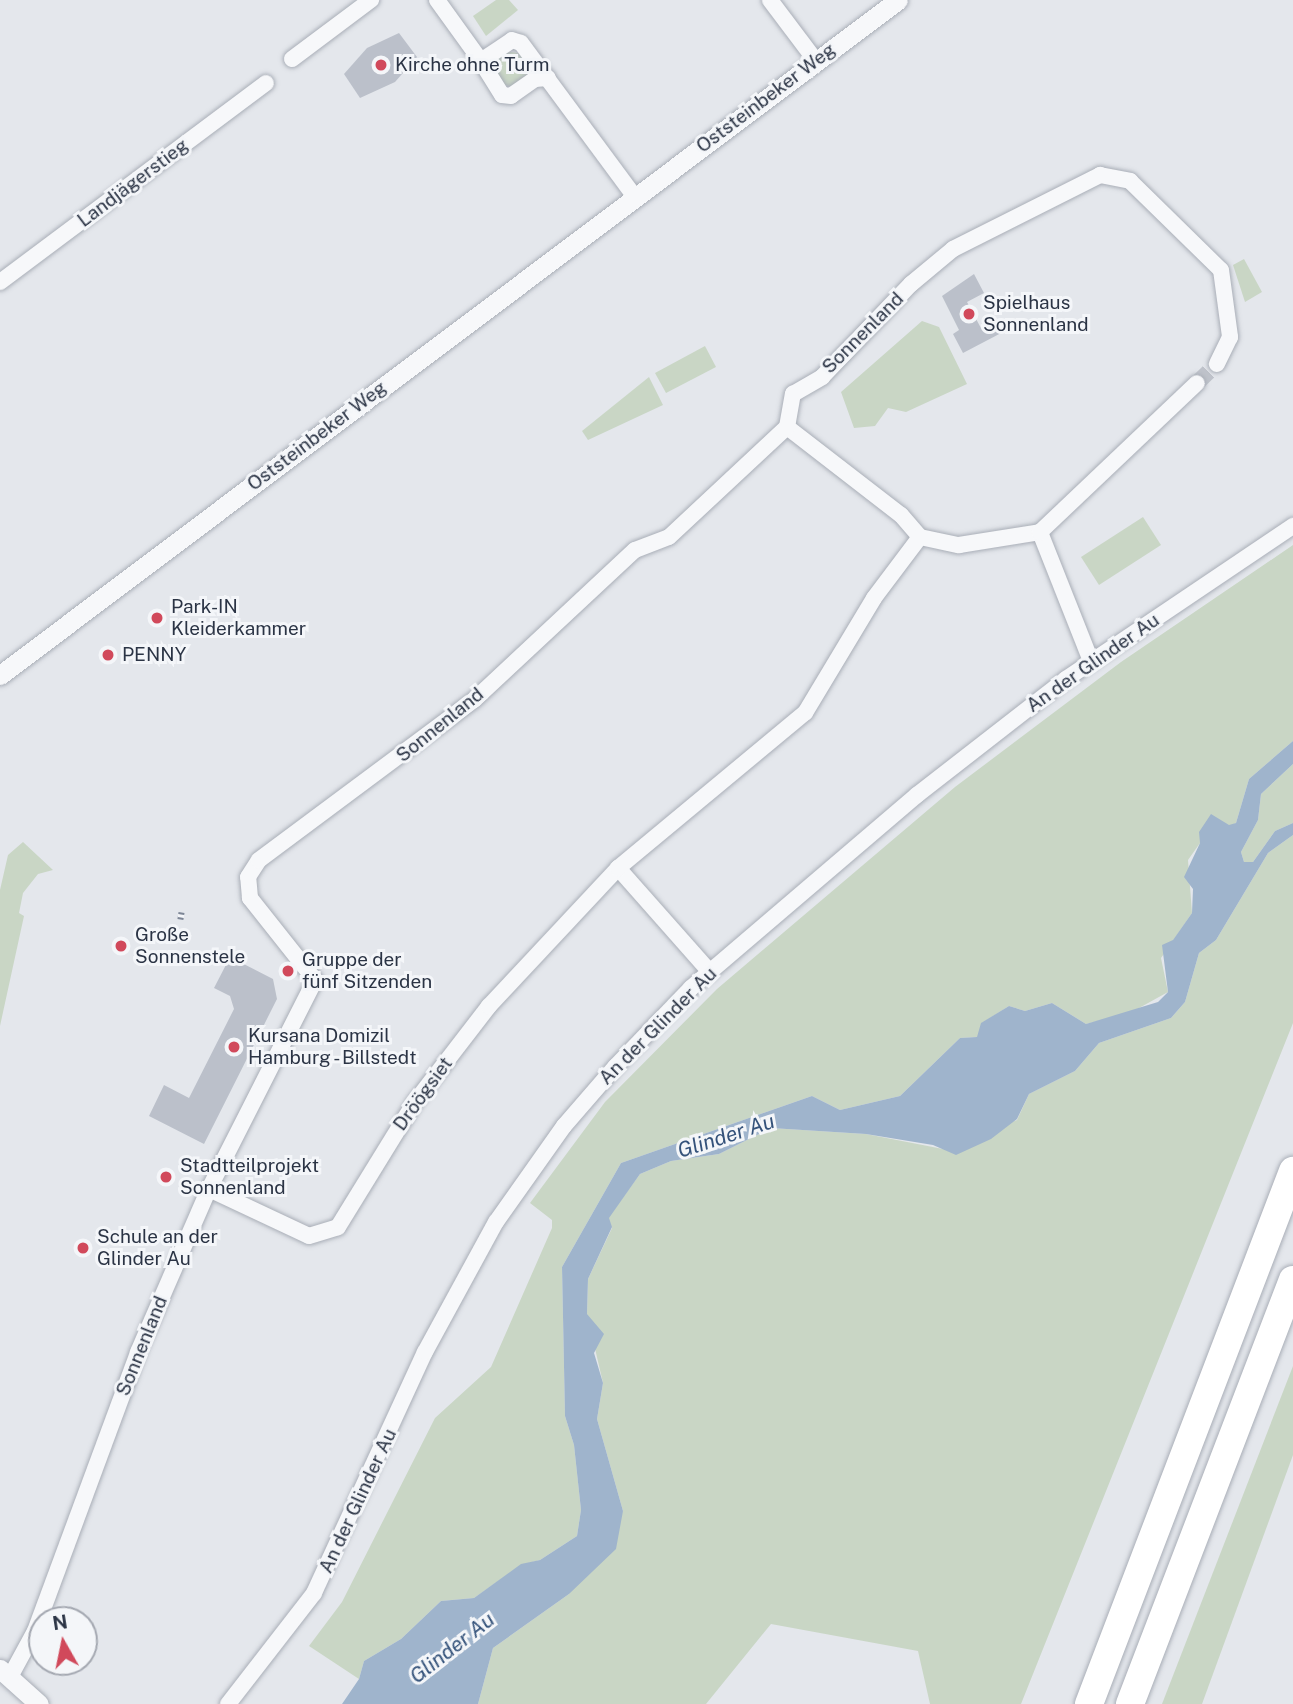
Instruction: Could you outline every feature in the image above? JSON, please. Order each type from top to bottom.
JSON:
[{"type":"highway","points":[[1089,1704],[1293,1171]]},
{"type":"highway","points":[[1130,1704],[1293,1280]]},
{"type":"street","points":[[292,59],[371,0]]},
{"type":"street","points":[[437,0],[502,95],[511,96],[535,79],[548,78]]},
{"type":"street","points":[[770,0],[816,61]]},
{"type":"street","name":"Oststeinbeker Weg","points":[[0,675],[898,0]]},
{"type":"street","points":[[481,61],[512,40],[521,43],[635,197]]},
{"type":"street","name":"Landjägerstieg","points":[[1,280],[266,83]]},
{"type":"street","name":"Sonnenland","points":[[5,1673],[35,1631],[139,1350],[209,1189],[315,980],[250,898],[248,877],[259,860],[474,700],[635,550],[669,537],[787,426],[793,394],[822,377],[946,253],[1100,175],[1130,181],[1217,262],[1230,337],[1217,364]]},
{"type":"street","points":[[787,426],[901,515],[920,537],[959,545],[1040,532],[1197,383]]},
{"type":"street","name":"An der Glinder Au","points":[[228,1704],[314,1593],[425,1352],[496,1222],[564,1126],[709,972],[917,795],[1090,661],[1293,526]]},
{"type":"street","points":[[1040,532],[1090,661]]},
{"type":"street","name":"Dröögsiet","points":[[209,1189],[309,1236],[338,1227],[415,1102],[489,1006],[552,933],[618,868],[805,713],[850,638],[920,537]]},
{"type":"street","points":[[618,868],[709,972]]},
{"type":"street","points":[[5,1673],[39,1704]]},
{"type":"green space","points":[[496,0],[509,0],[518,10],[486,36],[473,16]]},
{"type":"green space","points":[[511,52],[523,57],[528,69],[523,81],[511,86],[499,81],[494,69],[499,57]]},
{"type":"green space","points":[[1244,259],[1262,292],[1245,302],[1233,265]]},
{"type":"green space","points":[[922,321],[939,327],[967,384],[906,412],[888,408],[875,426],[854,428],[841,392]]},
{"type":"green space","points":[[705,346],[716,367],[666,393],[655,373]]},
{"type":"green space","points":[[649,377],[663,405],[588,440],[582,431]]},
{"type":"green space","points":[[1143,517],[1161,545],[1099,585],[1081,557]]},
{"type":"green space","points":[[1293,545],[1293,741],[1249,779],[1236,823],[1200,843],[1188,860],[1192,913],[1161,958],[1168,992],[1130,1013],[1086,1024],[1052,1003],[1025,1011],[1009,1006],[982,1023],[978,1037],[960,1038],[900,1096],[840,1110],[812,1096],[621,1163],[562,1267],[565,1416],[574,1445],[581,1510],[577,1536],[540,1560],[521,1565],[474,1598],[441,1601],[401,1639],[364,1661],[359,1679],[309,1646],[342,1602],[435,1418],[491,1367],[552,1228],[552,1220],[530,1203],[605,1102],[717,989],[955,787],[1121,662]]},
{"type":"green space","points":[[1293,764],[1293,823],[1275,831],[1253,862],[1244,862],[1241,852],[1258,820],[1261,794]]},
{"type":"green space","points":[[1293,835],[1293,1023],[1021,1704],[930,1704],[918,1651],[771,1624],[706,1704],[478,1704],[493,1648],[569,1594],[623,1511],[597,1419],[603,1383],[587,1314],[588,1279],[612,1228],[608,1218],[640,1174],[671,1161],[719,1154],[771,1128],[866,1134],[943,1149],[1017,1120],[1029,1094],[1075,1071],[1099,1043],[1171,1018],[1185,1002],[1199,953],[1216,940],[1268,853]]},
{"type":"green space","points":[[23,842],[53,870],[38,874],[23,893],[19,913],[24,916],[0,1026],[0,890],[8,855]]},
{"type":"green space","points":[[1293,1366],[1293,1455],[1202,1704],[1162,1704]]},
{"type":"water","name":"Glinder Au","points":[[1293,741],[1293,764],[1261,794],[1258,820],[1241,852],[1244,862],[1253,862],[1275,831],[1293,823],[1293,835],[1268,853],[1216,940],[1199,953],[1185,1002],[1171,1018],[1099,1043],[1075,1071],[1029,1094],[1017,1119],[991,1139],[956,1155],[933,1145],[866,1134],[771,1128],[719,1154],[671,1161],[640,1174],[609,1218],[612,1227],[588,1279],[587,1314],[604,1334],[594,1353],[603,1383],[597,1419],[623,1511],[616,1549],[569,1594],[493,1648],[478,1704],[342,1704],[359,1679],[364,1661],[401,1639],[441,1601],[474,1598],[521,1564],[540,1560],[577,1536],[581,1510],[574,1445],[565,1416],[562,1267],[621,1163],[812,1096],[840,1110],[900,1096],[960,1038],[977,1037],[981,1023],[1009,1006],[1025,1011],[1052,1003],[1086,1024],[1158,1002],[1168,992],[1162,945],[1173,940],[1192,913],[1193,889],[1184,877],[1200,843],[1199,832],[1211,814],[1229,825],[1236,823],[1249,779]]},
{"type":"building","name":"Kirche ohne Turm","points":[[399,33],[417,57],[395,82],[360,98],[344,74],[367,48]]},
{"type":"building","name":"Spielhaus Sonnenland","points":[[974,274],[984,293],[967,302],[982,330],[1000,320],[1005,331],[963,353],[953,334],[959,330],[942,296]]},
{"type":"building","name":"Kursana Domizil Hamburg - Billstedt","points":[[230,957],[273,979],[277,999],[204,1144],[149,1116],[164,1085],[189,1098],[234,1009],[230,996],[214,988]]},
{"type":"tunnel","points":[[1197,383],[1217,364]]},
{"type":"railway","points":[[178,915],[184,916]]},
{"type":"place","name":"Kirche ohne Turm","points":[[381,65]]},
{"type":"place","name":"Spielhaus Sonnenland","points":[[969,314]]},
{"type":"place","name":"Park-IN Kleiderkammer","points":[[157,618]]},
{"type":"place","name":"PENNY","points":[[108,655]]},
{"type":"place","name":"Große Sonnenstele","points":[[121,946]]},
{"type":"place","name":"Gruppe der fünf Sitzenden","points":[[288,971]]},
{"type":"place","name":"Kursana Domizil Hamburg - Billstedt","points":[[234,1047]]},
{"type":"place","name":"Stadtteilprojekt Sonnenland","points":[[166,1177]]},
{"type":"place","name":"Schule an der Glinder Au","points":[[83,1248]]}]
